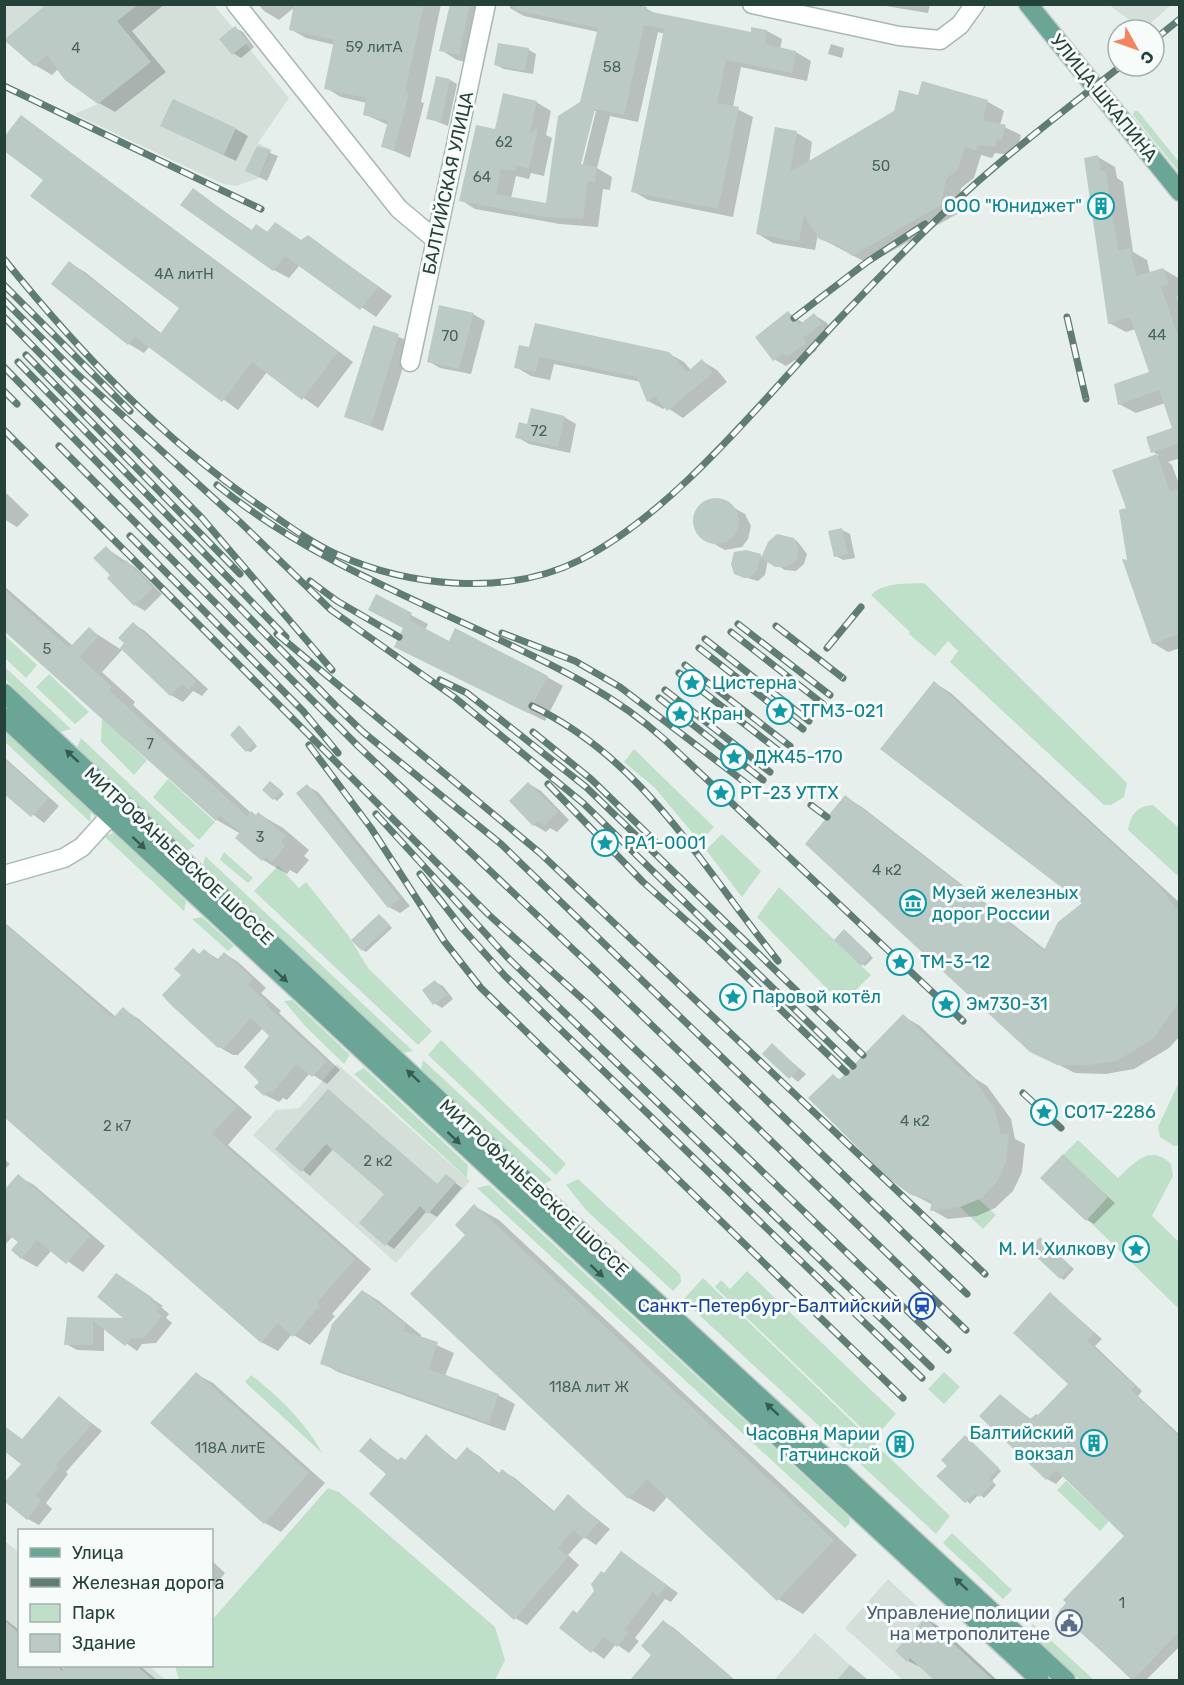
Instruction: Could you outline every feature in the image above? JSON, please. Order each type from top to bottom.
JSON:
[{"type":"main road","name":"УЛИЦА ШКАПИНА","points":[[1028,4],[1179,192]]},
{"type":"main road","name":"МИТРОФАНЬЕВСКОЕ ШОССЕ","points":[[4,693],[544,1199],[1066,1680]]},
{"type":"main road","name":"МИТРОФАНЬЕВСКОЕ ШОССЕ","points":[[4,717],[1040,1680]]},
{"type":"street","points":[[236,4],[399,209],[436,240]]},
{"type":"street","name":"БАЛТИЙСКАЯ УЛИЦА","points":[[410,362],[486,4]]},
{"type":"street","points":[[752,4],[899,36],[928,39],[940,39],[960,25],[975,4]]},
{"type":"street","points":[[4,875],[64,858],[82,847],[110,816]]},
{"type":"shaded area","points":[[1171,4],[1156,18],[1127,18],[1109,5]]},
{"type":"shaded area","points":[[5,5],[214,5],[289,98],[258,143],[272,150],[259,178],[236,186],[223,184],[74,114],[98,104],[65,80],[47,56],[34,66],[5,40]]},
{"type":"shaded area","points":[[337,1064],[470,1181],[396,1263],[253,1135],[276,1110],[299,1108]]},
{"type":"shaded area","points":[[4,1540],[18,1552],[18,1667],[150,1667],[166,1680],[5,1680]]},
{"type":"shaded area","points":[[888,1579],[996,1680],[903,1680],[845,1628]]},
{"type":"shaded area","points":[[815,1633],[850,1665],[868,1680],[774,1680]]},
{"type":"green space","points":[[1134,111],[1138,111],[1179,162],[1179,172],[1133,115]]},
{"type":"green space","points":[[924,583],[1127,783],[1124,797],[1111,805],[1104,805],[950,662],[958,651],[948,641],[935,656],[909,634],[910,632],[871,595],[889,586]]},
{"type":"green space","points":[[4,635],[37,665],[26,678],[5,658]]},
{"type":"green space","points":[[4,667],[71,729],[60,732],[5,679]]},
{"type":"green space","points":[[49,674],[89,712],[75,724],[36,687]]},
{"type":"green space","points":[[102,718],[147,760],[134,775],[101,742]]},
{"type":"green space","points":[[5,730],[91,812],[90,822],[5,742]]},
{"type":"green space","points":[[81,738],[195,846],[187,851],[77,747]]},
{"type":"green space","points":[[634,749],[714,827],[700,842],[655,788],[624,762]]},
{"type":"green space","points":[[168,779],[215,822],[199,840],[153,797]]},
{"type":"green space","points":[[1153,805],[1179,828],[1179,877],[1128,830],[1138,809]]},
{"type":"green space","points":[[114,833],[186,901],[184,911],[104,836]]},
{"type":"green space","points":[[722,834],[761,871],[742,897],[706,850]]},
{"type":"green space","points":[[224,852],[253,878],[248,883],[220,860]]},
{"type":"green space","points":[[205,856],[413,1051],[403,1053],[203,866]]},
{"type":"green space","points":[[278,866],[299,888],[306,882],[348,935],[368,968],[432,1031],[418,1045],[254,891]]},
{"type":"green space","points":[[779,887],[871,975],[842,1004],[757,917]]},
{"type":"green space","points":[[202,917],[234,946],[228,951],[192,919]]},
{"type":"green space","points":[[292,1000],[350,1055],[344,1064],[305,1026],[284,1001]]},
{"type":"green space","points":[[441,1040],[566,1164],[556,1175],[428,1055]]},
{"type":"green space","points":[[423,1060],[552,1180],[544,1184],[421,1070]]},
{"type":"green space","points":[[364,1068],[468,1165],[467,1178],[354,1074]]},
{"type":"green space","points":[[1179,1082],[1179,1145],[1174,1146],[1160,1137],[1158,1127]]},
{"type":"green space","points":[[1078,1140],[1118,1178],[1136,1161],[1149,1155],[1156,1155],[1171,1164],[1173,1176],[1152,1216],[1179,1242],[1179,1309],[1087,1219],[1063,1155]]},
{"type":"green space","points":[[578,1179],[680,1274],[681,1282],[673,1291],[586,1210],[566,1185]]},
{"type":"green space","points":[[489,1185],[849,1517],[850,1523],[845,1528],[477,1188]]},
{"type":"green space","points":[[978,1199],[996,1215],[983,1229],[960,1207]]},
{"type":"green space","points":[[747,1271],[896,1414],[873,1439],[715,1287],[721,1280],[730,1289]]},
{"type":"green space","points":[[703,1278],[950,1516],[936,1534],[683,1300]]},
{"type":"green space","points":[[944,1372],[960,1387],[944,1404],[928,1389]]},
{"type":"green space","points":[[251,1375],[291,1411],[308,1431],[322,1453],[245,1382]]},
{"type":"green space","points":[[1066,1481],[1109,1521],[1100,1531],[1057,1490]]},
{"type":"green space","points":[[328,1488],[339,1492],[495,1627],[505,1660],[495,1680],[179,1680],[175,1667],[213,1667],[213,1619]]},
{"type":"green space","points":[[952,1533],[1012,1590],[1003,1599],[943,1543]]},
{"type":"green space","points":[[1033,1624],[1094,1680],[1080,1680],[1027,1632]]},
{"type":"building","points":[[47,4],[139,4],[117,21],[151,62],[98,104],[65,80],[47,56],[34,66],[4,40]]},
{"type":"building","points":[[294,4],[424,4],[405,92],[409,93],[394,151],[381,147],[388,121],[363,115],[366,98],[324,89],[334,40],[289,30]]},
{"type":"building","points":[[450,4],[470,4],[459,55],[439,51]]},
{"type":"building","points":[[515,4],[633,4],[647,7],[647,11],[751,32],[751,27],[767,30],[765,44],[796,51],[792,73],[726,60],[717,103],[739,107],[718,209],[631,192],[664,29],[644,25],[624,115],[595,109],[581,164],[597,167],[595,182],[588,181],[583,219],[544,217],[459,201],[476,125],[495,129],[503,93],[537,101],[530,133],[538,128],[529,169],[516,165],[515,171],[501,169],[496,194],[546,203],[558,116],[580,102],[598,28],[515,10]]},
{"type":"building","points":[[235,26],[248,42],[232,55],[219,39]]},
{"type":"building","points":[[498,43],[529,48],[525,71],[494,65]]},
{"type":"building","points":[[436,76],[450,79],[441,122],[426,119]]},
{"type":"building","points":[[922,81],[988,100],[983,120],[1006,125],[1002,140],[997,139],[995,147],[979,145],[976,150],[965,147],[958,169],[946,179],[941,205],[852,256],[841,247],[819,239],[804,215],[799,242],[756,234],[775,127],[797,131],[790,172],[894,111],[899,90],[918,95]]},
{"type":"building","points":[[173,99],[236,128],[224,155],[160,126]]},
{"type":"building","points":[[21,115],[338,352],[302,400],[252,362],[222,402],[135,337],[128,345],[51,284],[69,261],[160,334],[179,308],[30,196],[43,180],[4,151],[4,137]]},
{"type":"building","points":[[257,146],[271,150],[259,177],[245,171]]},
{"type":"building","points":[[1098,155],[1101,171],[1106,171],[1118,250],[1130,248],[1136,276],[1163,268],[1169,284],[1161,287],[1179,339],[1179,443],[1151,453],[1146,437],[1172,428],[1159,390],[1118,405],[1114,384],[1149,372],[1130,317],[1108,324],[1084,158]]},
{"type":"building","points":[[193,188],[251,231],[256,224],[267,232],[275,222],[301,240],[308,235],[378,287],[360,310],[285,256],[273,271],[180,205]]},
{"type":"building","points":[[439,305],[474,313],[459,369],[427,362]]},
{"type":"building","points":[[788,311],[799,325],[814,313],[822,324],[803,338],[806,343],[787,357],[783,353],[773,361],[755,337]]},
{"type":"building","points":[[535,323],[669,352],[687,372],[702,359],[713,373],[667,411],[655,396],[647,402],[637,377],[539,357],[536,372],[514,368],[519,345],[529,347]]},
{"type":"building","points":[[373,325],[399,334],[371,426],[344,417]]},
{"type":"building","points":[[531,408],[565,416],[558,447],[515,438],[519,422],[527,424]]},
{"type":"building","points":[[1157,454],[1170,492],[1179,489],[1179,634],[1152,644],[1122,559],[1127,560],[1119,510],[1126,508],[1112,470]]},
{"type":"building","points":[[716,498],[732,505],[739,521],[732,537],[716,544],[700,537],[693,521],[700,505]]},
{"type":"building","points":[[842,528],[848,554],[834,557],[828,531]]},
{"type":"building","points":[[777,534],[794,538],[799,549],[797,560],[787,567],[775,567],[761,558],[768,542]]},
{"type":"building","points":[[106,546],[122,563],[126,560],[153,588],[134,606],[107,578],[110,575],[93,558]]},
{"type":"building","points":[[746,550],[761,554],[757,570],[749,578],[734,574],[731,564],[734,552]]},
{"type":"building","points":[[4,590],[69,648],[89,627],[99,636],[79,657],[112,687],[109,690],[247,816],[251,811],[256,815],[258,812],[286,836],[281,841],[285,846],[272,862],[266,857],[262,861],[235,838],[240,832],[220,816],[216,821],[4,631]]},
{"type":"building","points":[[376,594],[412,613],[409,620],[449,641],[455,628],[548,676],[528,713],[394,647],[403,628],[368,610]]},
{"type":"building","points":[[133,622],[196,681],[189,690],[182,684],[170,696],[120,648],[124,643],[118,638]]},
{"type":"building","points":[[934,681],[1160,887],[1177,910],[1179,916],[1179,1003],[1153,1039],[1117,1061],[1088,1065],[1057,1065],[1030,1052],[805,844],[845,795],[1044,950],[1058,922],[1082,903],[880,749]]},
{"type":"building","points":[[239,725],[255,743],[246,752],[230,735]]},
{"type":"building","points":[[4,759],[48,798],[31,817],[4,794]]},
{"type":"building","points":[[270,781],[282,791],[273,800],[262,790]]},
{"type":"building","points":[[528,782],[558,812],[544,826],[538,821],[533,826],[509,801]]},
{"type":"building","points":[[307,784],[400,899],[388,908],[296,793]]},
{"type":"building","points":[[379,914],[390,925],[362,951],[351,940]]},
{"type":"building","points":[[4,923],[113,1018],[123,1007],[237,1107],[212,1134],[355,1259],[317,1303],[320,1306],[293,1337],[278,1323],[261,1343],[4,1117]]},
{"type":"building","points":[[844,929],[871,955],[861,966],[834,940]]},
{"type":"building","points":[[193,948],[199,954],[204,949],[217,960],[224,952],[253,979],[248,985],[268,1003],[266,1005],[327,1061],[312,1077],[297,1064],[272,1093],[269,1091],[264,1096],[254,1087],[259,1082],[244,1067],[269,1036],[251,1018],[223,1049],[221,1046],[218,1048],[170,1004],[162,995],[181,975],[174,969]]},
{"type":"building","points":[[435,980],[447,995],[433,1005],[422,990]]},
{"type":"building","points":[[903,1014],[969,1077],[971,1075],[995,1109],[1001,1134],[1009,1134],[1006,1162],[997,1182],[982,1198],[960,1207],[930,1211],[932,1200],[911,1195],[888,1178],[808,1098],[833,1074],[839,1080]]},
{"type":"building","points":[[772,1043],[799,1069],[789,1079],[762,1054]]},
{"type":"building","points":[[328,1089],[437,1184],[446,1174],[456,1182],[428,1214],[420,1206],[385,1246],[359,1223],[384,1194],[326,1144],[301,1172],[275,1149]]},
{"type":"building","points":[[1063,1154],[1108,1197],[1086,1221],[1040,1178]]},
{"type":"building","points":[[18,1174],[90,1236],[66,1264],[37,1240],[21,1259],[11,1250],[18,1242],[4,1231],[4,1190]]},
{"type":"building","points":[[474,1204],[834,1540],[777,1601],[647,1479],[628,1499],[410,1294],[465,1235],[455,1225]]},
{"type":"building","points":[[1040,1237],[1071,1267],[1060,1279],[1028,1249]]},
{"type":"building","points":[[116,1273],[153,1298],[151,1300],[159,1307],[156,1311],[162,1316],[144,1338],[131,1338],[125,1346],[93,1321],[93,1345],[64,1345],[67,1317],[123,1318],[97,1297]]},
{"type":"building","points":[[362,1290],[405,1324],[404,1331],[438,1342],[429,1369],[499,1394],[489,1423],[320,1364],[332,1324]]},
{"type":"building","name":"Балтийский вокзал","points":[[1050,1292],[1094,1333],[1087,1341],[1135,1386],[1131,1390],[1179,1437],[1179,1632],[1133,1680],[1058,1612],[1066,1603],[1063,1600],[1124,1536],[1056,1470],[1046,1480],[979,1416],[1000,1394],[1030,1419],[1038,1415],[1068,1384],[1013,1333]]},
{"type":"building","points":[[196,1372],[309,1473],[264,1524],[150,1423]]},
{"type":"building","points":[[59,1396],[92,1424],[56,1465],[58,1467],[36,1496],[42,1501],[27,1520],[4,1501],[4,1483],[21,1464],[4,1451],[4,1426],[22,1439]]},
{"type":"building","points":[[426,1434],[455,1461],[467,1447],[498,1474],[502,1469],[553,1512],[568,1494],[599,1522],[584,1539],[573,1530],[558,1548],[568,1557],[514,1620],[369,1494],[386,1474],[359,1451],[370,1438],[397,1461],[401,1457],[405,1460]]},
{"type":"building","points":[[965,1435],[999,1468],[989,1478],[994,1482],[979,1497],[975,1493],[965,1503],[936,1476],[947,1466],[941,1460]]},
{"type":"building","points":[[621,1551],[667,1585],[658,1597],[653,1592],[624,1630],[628,1633],[617,1647],[604,1637],[591,1653],[559,1628],[573,1610],[577,1613],[594,1591],[591,1584],[601,1571],[604,1573]]},
{"type":"building","points":[[925,1618],[993,1680],[934,1680],[910,1658],[907,1662],[895,1651]]},
{"type":"building","points":[[4,1620],[18,1632],[18,1667],[58,1667],[62,1671],[65,1667],[138,1667],[153,1680],[4,1680]]},
{"type":"building","points":[[663,1620],[734,1680],[630,1680],[651,1655],[641,1646]]},
{"type":"building","points":[[850,1665],[868,1680],[837,1680]]},
{"type":"railway","points":[[1166,30],[1180,19]]},
{"type":"railway","points":[[4,259],[62,328],[157,424],[226,482],[308,538],[336,554],[364,565],[426,580],[490,583],[521,579],[552,572],[580,560],[616,539],[651,512],[719,449],[842,316],[937,219],[1012,152],[1106,78]]},
{"type":"railway","points":[[4,86],[261,209]]},
{"type":"railway","points":[[794,318],[867,262],[925,224]]},
{"type":"railway","points":[[4,285],[130,411]]},
{"type":"railway","points":[[4,300],[76,373],[241,523],[331,610],[454,697],[583,803],[853,1066]]},
{"type":"railway","points":[[4,317],[202,518],[332,670]]},
{"type":"railway","points":[[1067,317],[1086,399]]},
{"type":"railway","points":[[26,355],[240,574]]},
{"type":"railway","points":[[18,362],[286,637]]},
{"type":"railway","points":[[4,367],[363,732],[501,844],[967,1294]]},
{"type":"railway","points":[[4,391],[17,404]]},
{"type":"railway","points":[[4,430],[489,915],[588,1004],[948,1350]]},
{"type":"railway","points":[[59,446],[358,746],[595,970],[966,1330]]},
{"type":"railway","points":[[217,485],[279,529],[312,549],[379,584],[555,667],[623,707],[665,740],[963,1021]]},
{"type":"railway","points":[[130,536],[303,711],[338,753]]},
{"type":"railway","points":[[310,581],[337,601],[399,637]]},
{"type":"railway","points":[[827,648],[861,607]]},
{"type":"railway","points":[[738,624],[830,695]]},
{"type":"railway","points":[[776,626],[843,678]]},
{"type":"railway","points":[[731,632],[823,704]]},
{"type":"railway","points":[[502,633],[575,661],[620,687],[755,790]]},
{"type":"railway","points":[[277,634],[540,853],[985,1274]]},
{"type":"railway","points":[[705,639],[809,721]]},
{"type":"railway","points":[[699,648],[803,729]]},
{"type":"railway","points":[[685,665],[790,746]]},
{"type":"railway","points":[[679,673],[783,754]]},
{"type":"railway","points":[[440,680],[467,693],[586,787],[863,1055]]},
{"type":"railway","points":[[665,690],[770,772]]},
{"type":"railway","points":[[659,698],[763,780]]},
{"type":"railway","points":[[532,706],[572,729],[607,755],[639,786],[697,853],[778,961]]},
{"type":"railway","points":[[533,732],[591,779],[656,842]]},
{"type":"railway","points":[[309,745],[371,828],[444,941],[481,988],[903,1398]]},
{"type":"railway","points":[[548,784],[643,882],[707,939],[846,1072]]},
{"type":"railway","points":[[811,805],[827,817]]},
{"type":"railway","points":[[376,814],[507,957],[931,1367]]},
{"type":"railway","points":[[420,874],[462,928],[505,976],[922,1378]]},
{"type":"railway","points":[[1023,1093],[1061,1128]]},
{"type":"place","name":"ООО \"Юниджет\"","points":[[1101,206]]},
{"type":"place","name":"Цистерна","points":[[692,683]]},
{"type":"place","name":"ТГМ3-021","points":[[780,711]]},
{"type":"place","name":"Кран","points":[[680,714]]},
{"type":"place","name":"ДЖ45-170","points":[[734,757]]},
{"type":"place","name":"РТ-23 УТТХ","points":[[721,793]]},
{"type":"place","name":"РА1-0001","points":[[605,843]]},
{"type":"place","name":"Музей железных дорог России","points":[[913,903]]},
{"type":"place","name":"ТМ-3-12","points":[[900,962]]},
{"type":"place","name":"Паровой котёл","points":[[733,997]]},
{"type":"place","name":"Эм730-31","points":[[946,1004]]},
{"type":"place","name":"СО17-2286","points":[[1044,1112]]},
{"type":"place","name":"М. И. Хилкову","points":[[1136,1249]]},
{"type":"place","name":"Санкт-Петербург-Балтийский","points":[[922,1306]]},
{"type":"place","name":"Балтийский вокзал","points":[[1094,1443]]},
{"type":"place","name":"Часовня Марии Гатчинской","points":[[900,1444]]},
{"type":"place","name":"Управление полиции на метрополитене","points":[[1069,1623]]}]
